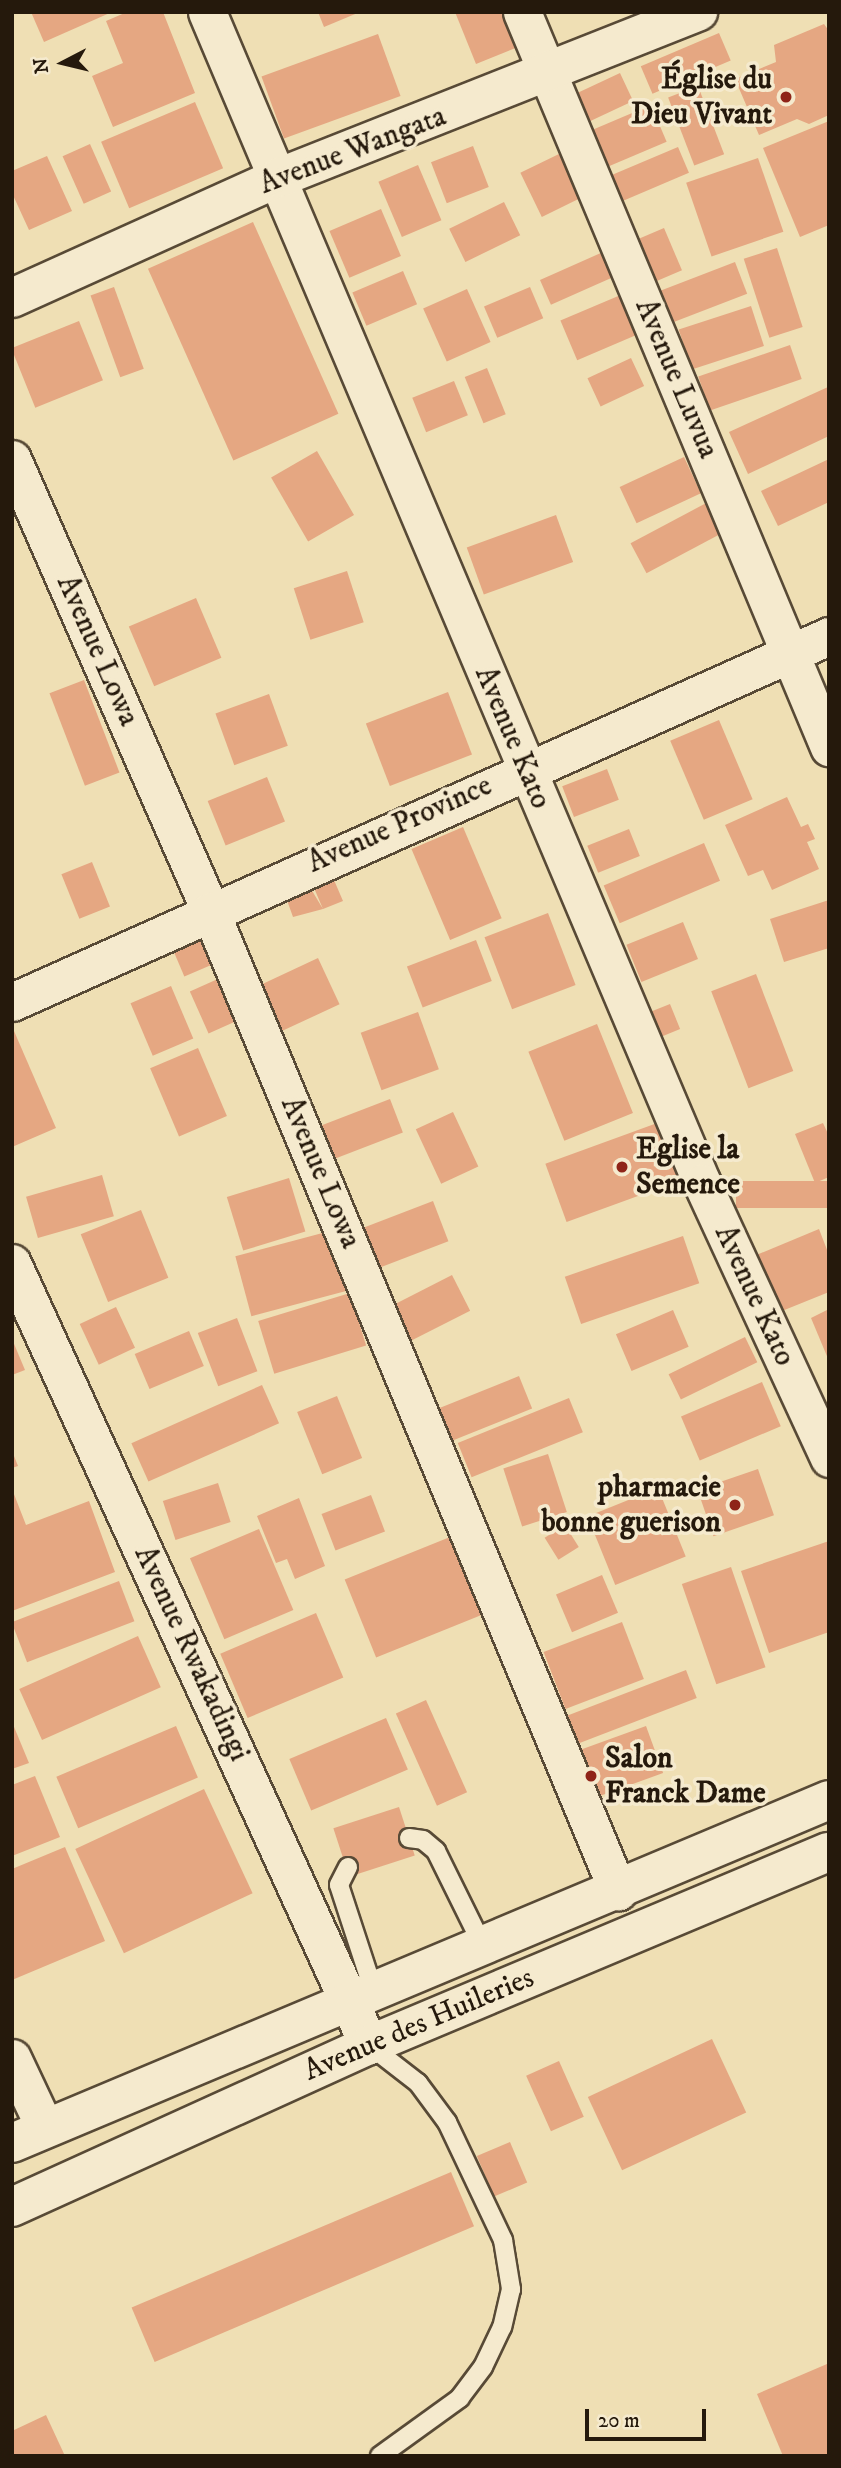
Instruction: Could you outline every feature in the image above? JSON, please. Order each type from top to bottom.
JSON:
[{"type":"main road","name":"Avenue Wangata","points":[[12,298],[278,178],[548,75],[698,12]]},
{"type":"main road","name":"Avenue Rwakadingi","points":[[12,1264],[362,1997],[369,2045]]},
{"type":"main road","name":"Avenue des Huileries","points":[[29,2136],[618,1891],[829,1800]]},
{"type":"main road","name":"Avenue des Huileries","points":[[12,2207],[369,2045],[829,1852]]},
{"type":"street","name":"Avenue Kato","points":[[207,12],[702,1183],[829,1458]]},
{"type":"street","name":"Avenue Luvua","points":[[522,12],[829,747]]},
{"type":"street","name":"Avenue Lowa","points":[[12,459],[210,911],[618,1891]]},
{"type":"street","name":"Avenue Province","points":[[12,1002],[525,769],[829,636]]},
{"type":"street","points":[[12,2058],[29,2136]]},
{"type":"lane","points":[[409,1838],[423,1840],[436,1852],[483,1946]]},
{"type":"lane","points":[[348,1867],[338,1885],[362,1997]]},
{"type":"lane","points":[[369,2045],[418,2083],[447,2122],[503,2240],[511,2289],[502,2327],[483,2367],[460,2398],[380,2456]]},
{"type":"building","points":[[31,12],[112,12],[44,42]]},
{"type":"building","points":[[127,12],[163,12],[195,93],[113,127],[92,76],[123,63],[106,21]]},
{"type":"building","points":[[318,12],[360,12],[324,27]]},
{"type":"building","points":[[455,12],[503,12],[518,47],[476,64]]},
{"type":"building","name":"Église du Dieu Vivant","points":[[824,24],[829,31],[829,115],[809,124],[797,119],[759,135],[735,79],[776,62],[774,45]]},
{"type":"building","points":[[719,33],[731,61],[652,94],[641,66]]},
{"type":"building","points":[[378,34],[401,96],[284,138],[261,76]]},
{"type":"building","points":[[620,73],[633,101],[585,123],[572,95]]},
{"type":"building","points":[[698,86],[724,154],[694,166],[668,97]]},
{"type":"building","points":[[195,102],[223,168],[129,208],[101,142]]},
{"type":"building","points":[[651,105],[667,142],[608,167],[592,130]]},
{"type":"building","points":[[829,121],[829,225],[800,237],[763,148]]},
{"type":"building","points":[[90,144],[111,192],[84,204],[63,156]]},
{"type":"building","points":[[473,146],[489,187],[447,203],[431,162]]},
{"type":"building","points":[[678,147],[689,173],[616,204],[605,178]]},
{"type":"building","points":[[559,154],[580,198],[542,217],[520,173]]},
{"type":"building","points":[[47,156],[72,211],[29,230],[12,193],[12,171]]},
{"type":"building","points":[[758,158],[783,232],[712,256],[686,183]]},
{"type":"building","points":[[418,165],[441,220],[402,237],[378,182]]},
{"type":"building","points":[[504,202],[520,235],[465,262],[449,229]]},
{"type":"building","points":[[381,209],[401,256],[349,278],[329,231]]},
{"type":"building","points":[[253,222],[338,414],[233,461],[148,269]]},
{"type":"building","points":[[664,228],[682,270],[650,284],[632,242]]},
{"type":"building","points":[[777,248],[803,327],[769,338],[744,259]]},
{"type":"building","points":[[603,252],[614,277],[551,305],[540,280]]},
{"type":"building","points":[[735,262],[747,294],[672,322],[660,291]]},
{"type":"building","points":[[403,271],[417,304],[366,326],[352,292]]},
{"type":"building","points":[[114,287],[144,369],[120,377],[91,296]]},
{"type":"building","points":[[530,287],[543,318],[497,338],[484,307]]},
{"type":"building","points":[[467,289],[491,342],[447,362],[423,309]]},
{"type":"building","points":[[623,294],[640,334],[577,360],[560,321]]},
{"type":"building","points":[[751,306],[764,346],[692,369],[679,329]]},
{"type":"building","points":[[79,321],[103,380],[35,408],[12,348]]},
{"type":"building","points":[[790,345],[802,379],[710,411],[698,377]]},
{"type":"building","points":[[631,358],[644,386],[601,406],[587,378]]},
{"type":"building","points":[[487,368],[506,414],[483,423],[465,377]]},
{"type":"building","points":[[454,381],[468,415],[426,432],[412,398]]},
{"type":"building","points":[[828,387],[829,436],[748,474],[729,432]]},
{"type":"building","points":[[317,451],[354,515],[308,542],[271,478]]},
{"type":"building","points":[[684,457],[701,493],[637,523],[620,487]]},
{"type":"building","points":[[829,459],[829,502],[778,526],[761,491]]},
{"type":"building","points":[[710,501],[726,531],[646,573],[631,543]]},
{"type":"building","points":[[556,515],[573,562],[484,594],[467,547]]},
{"type":"building","points":[[347,571],[364,622],[310,640],[294,588]]},
{"type":"building","points":[[196,598],[221,658],[154,686],[129,627]]},
{"type":"building","points":[[84,680],[119,772],[85,786],[49,693]]},
{"type":"building","points":[[448,692],[472,755],[390,786],[366,724]]},
{"type":"building","points":[[269,694],[288,746],[234,765],[215,713]]},
{"type":"building","points":[[719,720],[753,799],[704,820],[670,741]]},
{"type":"building","points":[[607,769],[619,800],[574,817],[562,786]]},
{"type":"building","points":[[267,777],[285,822],[226,845],[208,801]]},
{"type":"building","points":[[787,797],[801,827],[808,824],[815,839],[807,842],[819,869],[772,890],[763,870],[748,876],[725,825]]},
{"type":"building","points":[[463,827],[502,918],[450,940],[411,849]]},
{"type":"building","points":[[629,829],[640,856],[598,873],[587,846]]},
{"type":"building","points":[[704,843],[720,881],[620,923],[604,886]]},
{"type":"building","points":[[92,862],[110,907],[79,919],[61,874]]},
{"type":"building","points":[[334,880],[343,901],[323,909],[314,888]]},
{"type":"building","points":[[308,884],[323,909],[293,917],[284,892]]},
{"type":"building","points":[[829,900],[829,948],[784,962],[770,919]]},
{"type":"building","points":[[548,913],[576,985],[512,1009],[485,937]]},
{"type":"building","points":[[683,922],[698,959],[641,982],[626,945]]},
{"type":"building","points":[[203,936],[215,964],[184,977],[173,949]]},
{"type":"building","points":[[476,940],[492,981],[423,1008],[407,967]]},
{"type":"building","points":[[318,958],[340,1004],[280,1032],[258,986]]},
{"type":"building","points":[[756,974],[793,1071],[748,1088],[711,991]]},
{"type":"building","points":[[220,978],[239,1020],[209,1033],[190,991]]},
{"type":"building","points":[[171,986],[193,1038],[153,1056],[130,1003]]},
{"type":"building","points":[[670,1004],[680,1029],[659,1038],[649,1013]]},
{"type":"building","points":[[418,1012],[439,1069],[382,1090],[361,1033]]},
{"type":"building","points":[[597,1024],[633,1113],[564,1141],[528,1052]]},
{"type":"building","points":[[14,1031],[56,1128],[12,1147],[12,1032]]},
{"type":"building","points":[[198,1048],[227,1116],[179,1136],[150,1068]]},
{"type":"building","points":[[390,1099],[403,1133],[335,1159],[322,1125]]},
{"type":"building","points":[[453,1112],[478,1166],[441,1184],[416,1129]]},
{"type":"building","points":[[660,1122],[681,1180],[567,1222],[545,1164]]},
{"type":"building","points":[[823,1123],[829,1136],[829,1177],[815,1183],[795,1134]]},
{"type":"building","points":[[102,1175],[114,1216],[38,1238],[26,1197]]},
{"type":"building","points":[[289,1178],[305,1232],[243,1251],[227,1197]]},
{"type":"building","points":[[736,1181],[829,1181],[829,1208],[736,1208]]},
{"type":"building","points":[[433,1201],[448,1241],[377,1268],[362,1228]]},
{"type":"building","points":[[141,1210],[168,1278],[108,1302],[81,1234]]},
{"type":"building","points":[[819,1229],[829,1255],[829,1292],[777,1313],[754,1256]]},
{"type":"building","points":[[330,1231],[346,1291],[251,1316],[235,1256]]},
{"type":"building","points":[[683,1236],[699,1283],[581,1324],[565,1277]]},
{"type":"building","points":[[452,1275],[470,1311],[410,1341],[392,1305]]},
{"type":"building","points":[[350,1293],[366,1346],[274,1374],[258,1321]]},
{"type":"building","points":[[116,1307],[135,1348],[99,1365],[80,1324]]},
{"type":"building","points":[[829,1309],[829,1361],[811,1318]]},
{"type":"building","points":[[673,1310],[689,1347],[632,1371],[616,1334]]},
{"type":"building","points":[[237,1318],[257,1371],[218,1386],[198,1333]]},
{"type":"building","points":[[189,1331],[204,1366],[150,1389],[135,1354]]},
{"type":"building","points":[[745,1337],[757,1362],[681,1399],[669,1374]]},
{"type":"building","points":[[12,1339],[25,1370],[12,1375]]},
{"type":"building","points":[[519,1376],[532,1408],[451,1441],[438,1409]]},
{"type":"building","points":[[762,1382],[781,1426],[700,1461],[681,1416]]},
{"type":"building","points":[[262,1385],[279,1423],[148,1482],[131,1443]]},
{"type":"building","points":[[337,1396],[362,1458],[322,1474],[297,1412]]},
{"type":"building","points":[[569,1398],[583,1432],[472,1477],[458,1443]]},
{"type":"building","points":[[12,1451],[18,1466],[12,1468]]},
{"type":"building","points":[[548,1454],[567,1512],[522,1527],[503,1469]]},
{"type":"building","points":[[758,1469],[774,1515],[713,1536],[697,1490]]},
{"type":"building","points":[[218,1483],[231,1522],[176,1540],[163,1501]]},
{"type":"building","points":[[658,1488],[686,1557],[615,1585],[588,1516]]},
{"type":"building","points":[[12,1489],[26,1525],[89,1501],[115,1572],[12,1611]]},
{"type":"building","points":[[371,1495],[385,1531],[335,1550],[322,1514]]},
{"type":"building","points":[[299,1498],[325,1566],[295,1579],[287,1559],[276,1563],[257,1516]]},
{"type":"building","points":[[565,1525],[579,1547],[558,1560],[545,1538]]},
{"type":"building","points":[[259,1529],[293,1610],[224,1639],[190,1558]]},
{"type":"building","points":[[455,1535],[486,1613],[376,1657],[345,1580]]},
{"type":"building","points":[[829,1541],[829,1632],[769,1653],[741,1571]]},
{"type":"building","points":[[731,1567],[766,1667],[716,1684],[682,1584]]},
{"type":"building","points":[[602,1575],[618,1613],[572,1632],[556,1595]]},
{"type":"building","points":[[119,1581],[134,1621],[27,1662],[12,1622]]},
{"type":"building","points":[[316,1613],[343,1677],[248,1718],[220,1654]]},
{"type":"building","points":[[622,1622],[644,1679],[565,1709],[544,1652]]},
{"type":"building","points":[[138,1636],[161,1687],[42,1740],[19,1689]]},
{"type":"building","points":[[686,1670],[697,1698],[574,1745],[564,1717]]},
{"type":"building","points":[[426,1700],[467,1792],[437,1806],[396,1713]]},
{"type":"building","points":[[386,1718],[408,1770],[311,1811],[289,1759]]},
{"type":"building","points":[[12,1722],[29,1763],[12,1769]]},
{"type":"building","points":[[176,1726],[198,1778],[78,1828],[56,1777]]},
{"type":"building","points":[[646,1726],[663,1773],[598,1797],[581,1750]]},
{"type":"building","points":[[35,1776],[60,1837],[12,1856],[12,1785]]},
{"type":"building","points":[[204,1789],[253,1893],[124,1953],[75,1849]]},
{"type":"building","points":[[399,1807],[415,1856],[349,1877],[333,1828]]},
{"type":"building","points":[[65,1847],[105,1941],[12,1980],[12,1869]]},
{"type":"building","points":[[712,2039],[746,2112],[622,2170],[588,2097]]},
{"type":"building","points":[[559,2061],[584,2117],[551,2131],[526,2076]]},
{"type":"building","points":[[510,2142],[527,2183],[494,2197],[477,2156]]},
{"type":"building","points":[[451,2172],[474,2226],[155,2362],[132,2308]]},
{"type":"building","points":[[827,2364],[829,2456],[783,2456],[757,2394]]},
{"type":"building","points":[[46,2415],[65,2456],[12,2456],[12,2431]]},
{"type":"place","name":"Église du Dieu Vivant","points":[[786,97]]},
{"type":"place","name":"Eglise la Semence","points":[[622,1167]]},
{"type":"place","name":"pharmacie bonne guerison","points":[[735,1505]]},
{"type":"place","name":"Salon Franck Dame","points":[[591,1776]]}]
